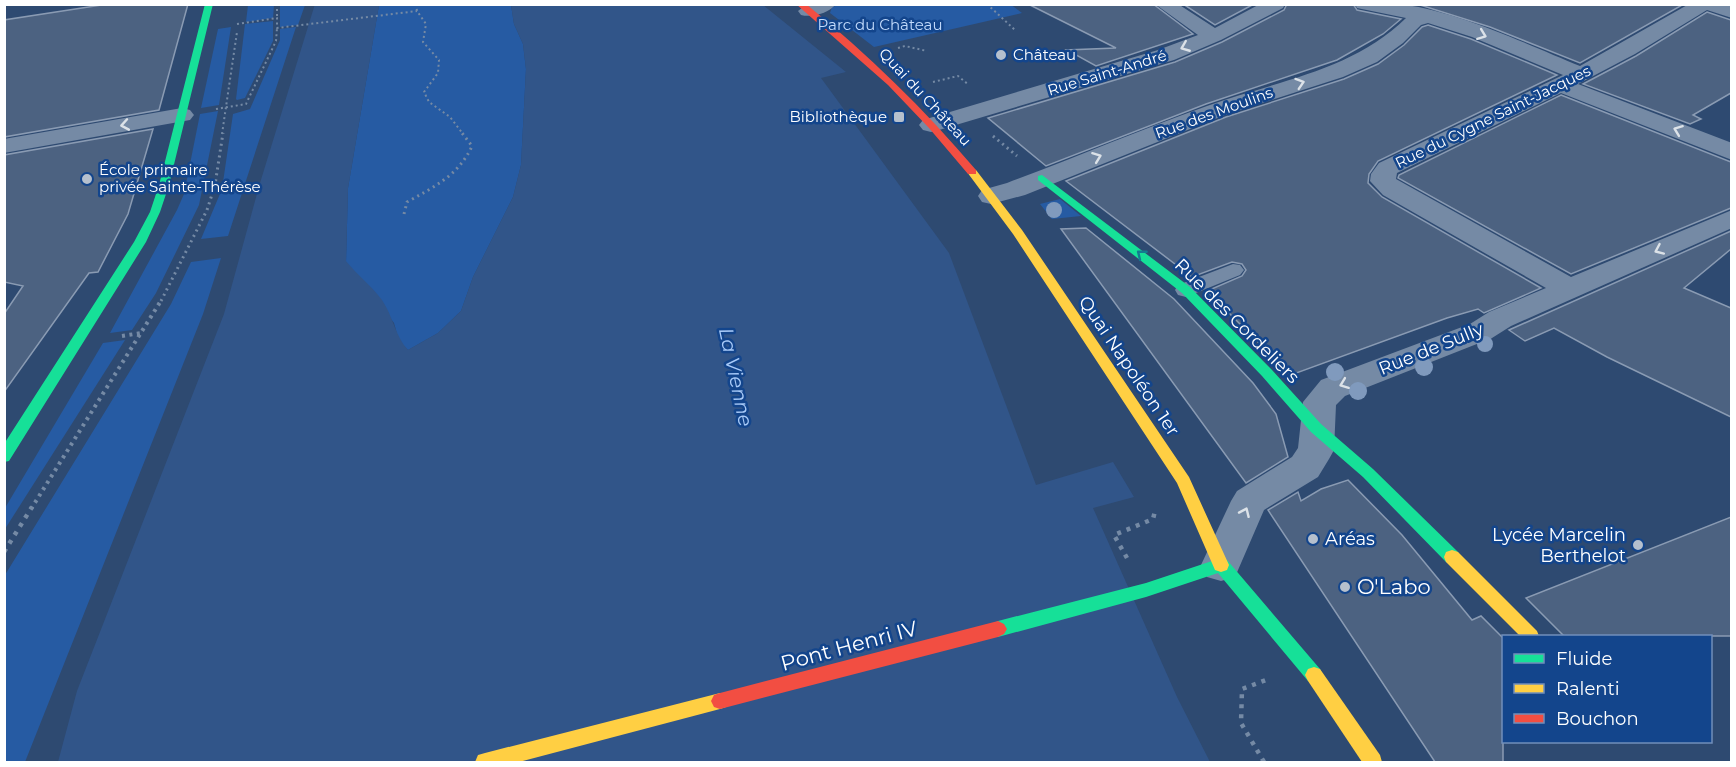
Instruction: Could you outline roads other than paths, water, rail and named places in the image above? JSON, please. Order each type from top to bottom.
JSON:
[{"type":"main road","points":[[4,457],[140,242],[155,212],[164,186],[209,4]]},
{"type":"main road","name":"Quai du Château","points":[[812,6],[931,125],[991,195]]},
{"type":"main road","name":"Rue des Cordeliers","points":[[1042,178],[1186,290],[1267,372],[1316,428],[1368,473],[1530,635]]},
{"type":"main road","name":"Quai Napoléon 1er","points":[[991,195],[1025,242],[1184,481],[1221,565],[1307,664],[1373,762]]},
{"type":"main road","name":"Pont Henri IV","points":[[485,762],[1146,590],[1221,565]]},
{"type":"street","points":[[1164,4],[1214,36]]},
{"type":"street","name":"Rue Saint-André","points":[[931,125],[1166,55],[1214,36],[1276,4]]},
{"type":"street","points":[[1364,4],[1427,16],[1479,33],[1569,79],[1731,153]]},
{"type":"street","name":"Rue du Cygne Saint-Jacques","points":[[1570,289],[1392,189],[1383,181],[1384,174],[1388,168],[1569,79],[1672,25],[1703,4]]},
{"type":"street","points":[[1710,4],[1731,12]]},
{"type":"street","name":"Rue des Moulins","points":[[991,195],[1016,189],[1217,110],[1335,72],[1369,57],[1396,39],[1414,21],[1427,16]]},
{"type":"street","points":[[4,146],[182,115]]},
{"type":"street","name":"Rue de Sully","points":[[1221,565],[1250,501],[1305,467],[1316,450],[1316,428],[1320,402],[1333,388],[1481,331],[1500,319],[1731,218]]},
{"type":"street","points":[[1699,232],[1731,246]]},
{"type":"lane","points":[[1186,290],[1233,270]]},
{"type":"water","name":"La Vienne","points":[[315,4],[379,5],[348,188],[346,261],[382,300],[400,339],[408,350],[438,333],[461,311],[473,277],[513,197],[521,165],[526,69],[523,44],[514,24],[511,5],[763,5],[846,72],[821,78],[949,253],[1036,485],[1113,462],[1134,497],[1093,508],[1177,697],[1210,762],[58,762],[77,691],[224,314],[260,183]]},
{"type":"place","name":"Château","points":[[1001,55]]},
{"type":"place","name":"Bibliothèque","points":[[899,117]]},
{"type":"place","name":"École primaire privée Sainte-Thérèse","points":[[87,179]]},
{"type":"place","name":"Aréas","points":[[1313,539]]},
{"type":"place","name":"Lycée Marcelin Berthelot","points":[[1638,545]]},
{"type":"place","name":"O'Labo","points":[[1345,587]]},
{"type":"park label","name":"Parc du Château","points":[[880,25]]}]
